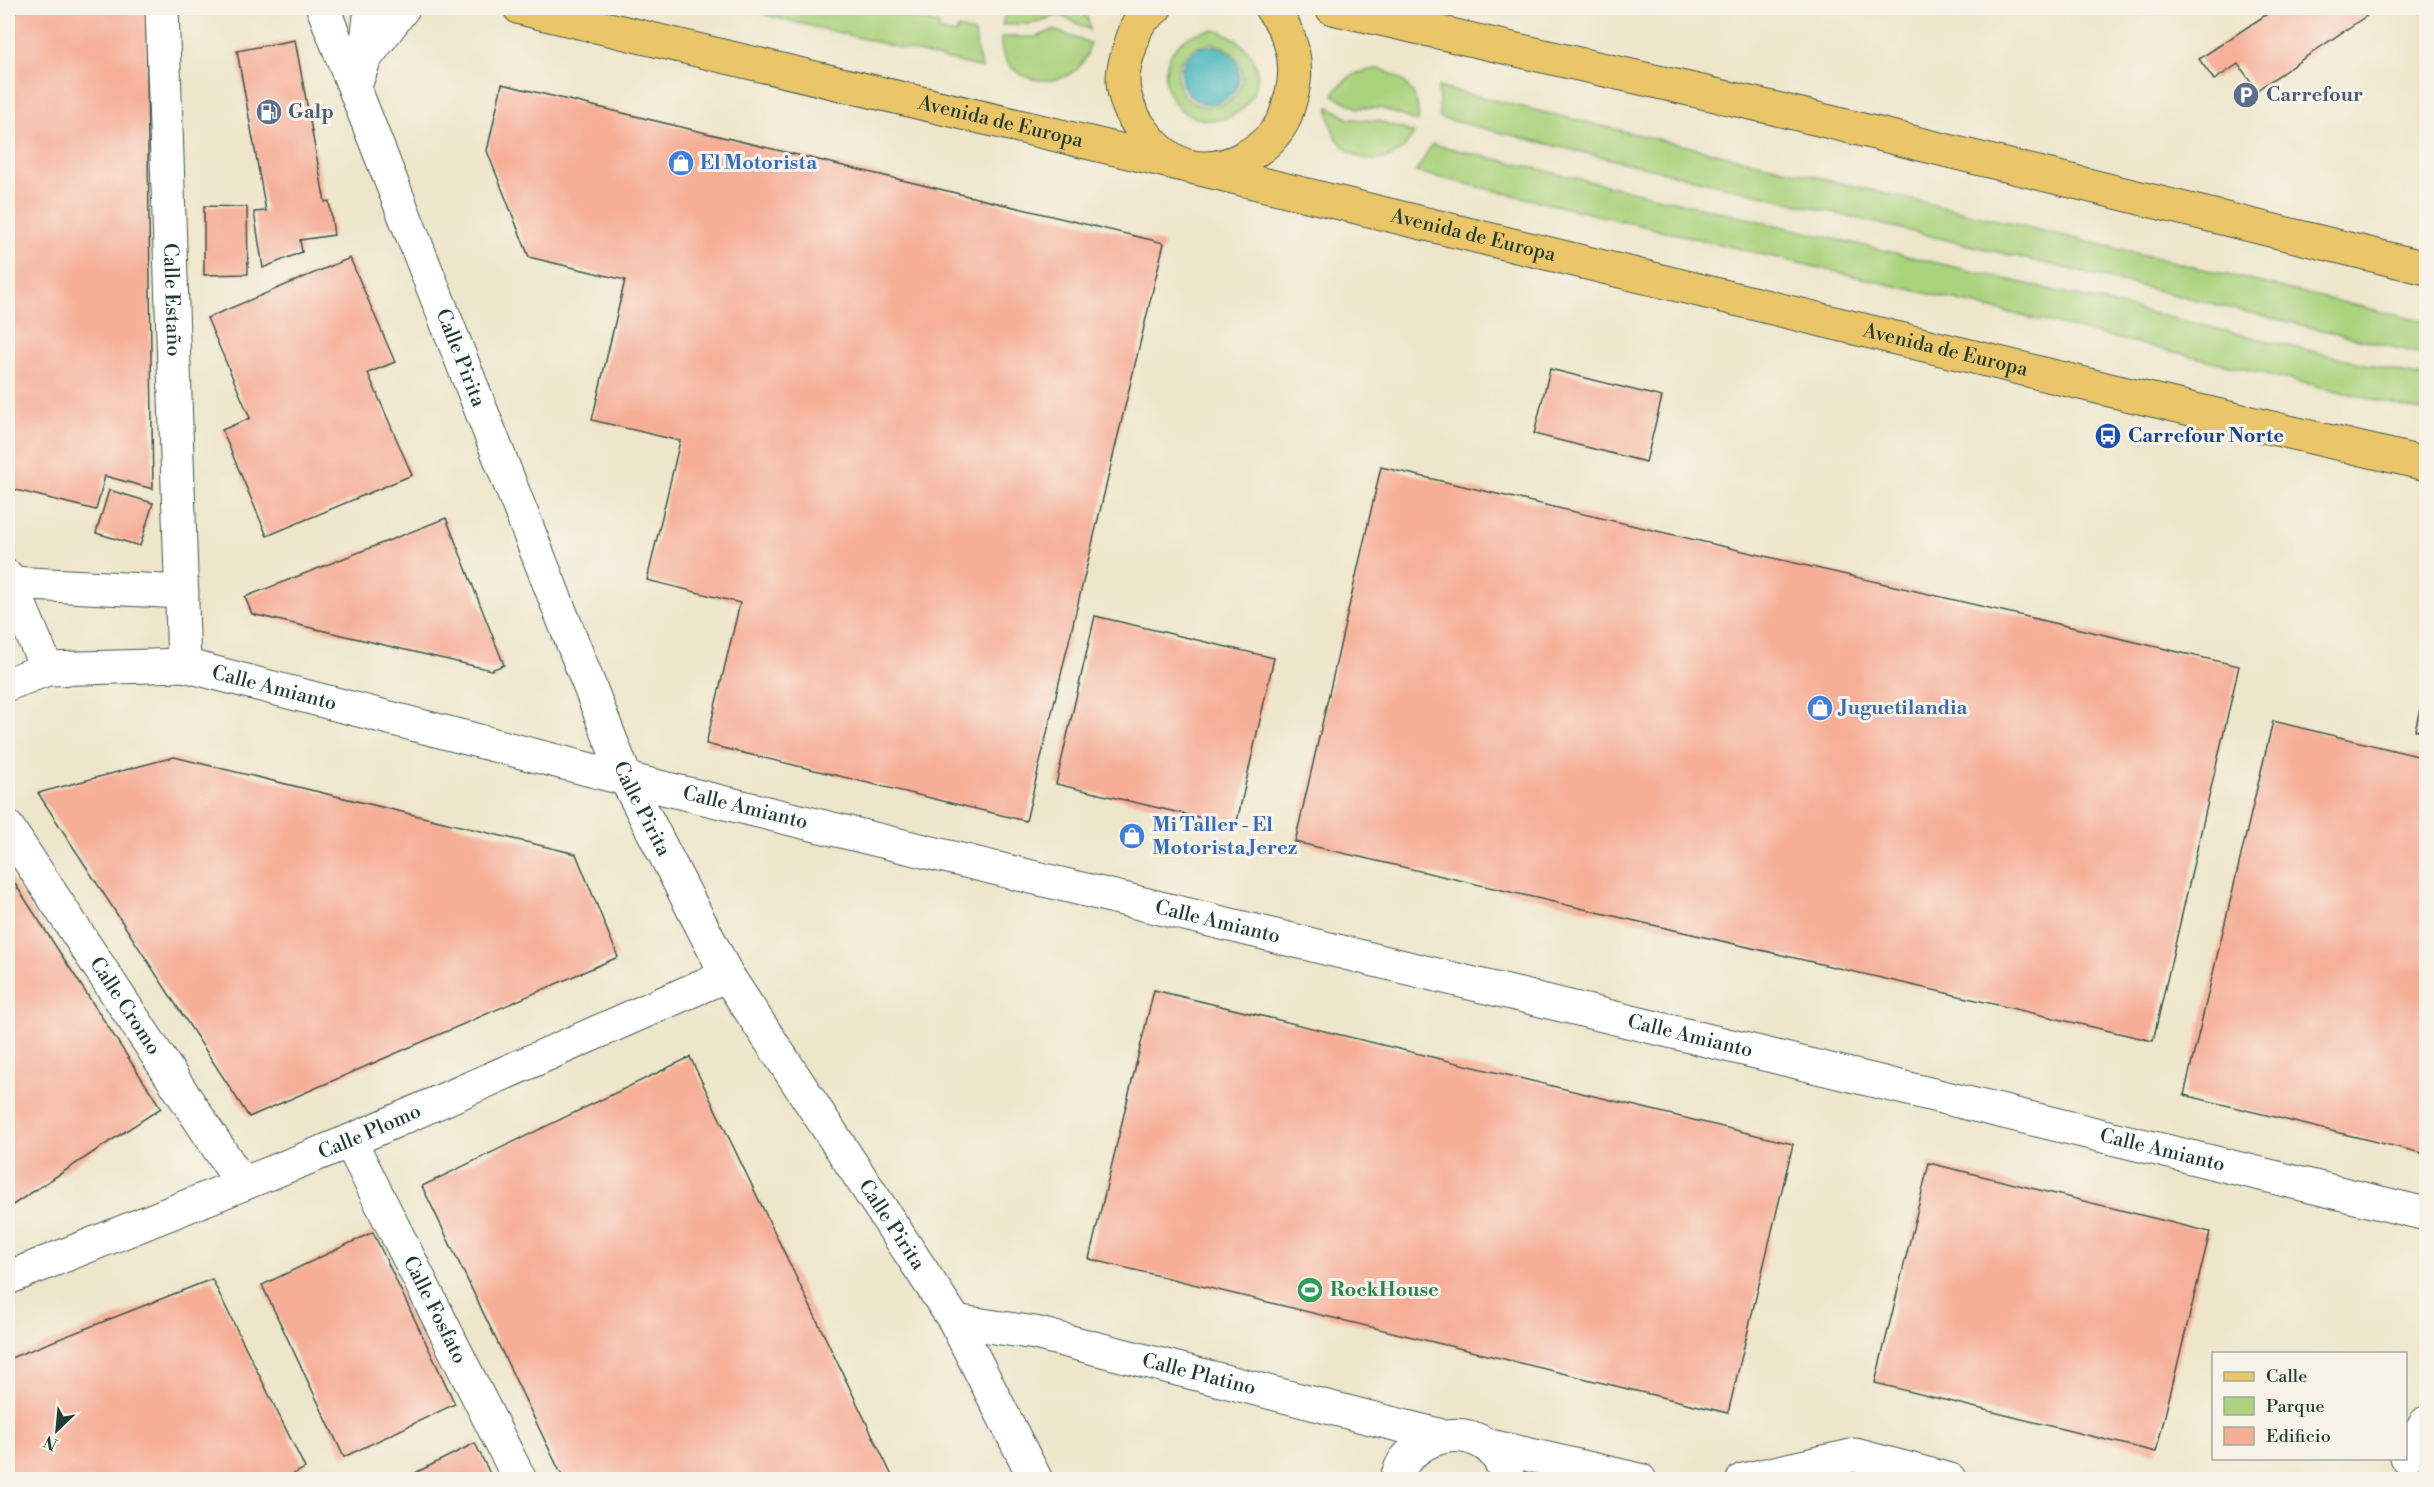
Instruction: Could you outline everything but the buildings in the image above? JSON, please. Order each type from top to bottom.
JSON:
[{"type":"main road","name":"Avenida de Europa","points":[[520,8],[1188,166],[2118,392],[2427,464]]},
{"type":"main road","points":[[1155,8],[1138,24],[1127,53],[1123,81],[1129,107],[1144,133],[1163,153],[1188,166],[1218,167],[1243,158],[1266,141],[1284,119],[1292,93],[1296,64],[1288,35],[1271,8]]},
{"type":"main road","points":[[1332,8],[1777,109],[2427,267]]},
{"type":"street","name":"Calle Estaño","points":[[162,8],[184,665]]},
{"type":"street","name":"Calle Pirita","points":[[323,8],[360,72],[626,779],[727,975],[955,1321],[1036,1479]]},
{"type":"street","name":"Calle Pirita","points":[[360,72],[371,8]]},
{"type":"street","points":[[360,72],[403,8]]},
{"type":"street","points":[[47,669],[9,582],[182,592]]},
{"type":"street","name":"Calle Amianto","points":[[8,684],[47,669],[184,665],[626,779],[2427,1214]]},
{"type":"street","name":"Calle Cromo","points":[[8,828],[242,1184]]},
{"type":"street","name":"Calle Plomo","points":[[8,1278],[350,1141],[727,975]]},
{"type":"street","name":"Calle Fosfato","points":[[350,1141],[520,1479]]},
{"type":"street","name":"Calle Platino","points":[[955,1321],[1035,1333],[1442,1436],[1465,1436],[1486,1445]]},
{"type":"street","points":[[2407,1455],[2427,1423]]},
{"type":"street","points":[[1396,1479],[1404,1460],[1421,1444],[1442,1436]]},
{"type":"street","points":[[1486,1445],[1502,1461],[1509,1479]]},
{"type":"street","points":[[1486,1445],[1640,1479]]},
{"type":"street","points":[[1743,1479],[1855,1455],[1950,1479]]},
{"type":"street","points":[[2392,1479],[2404,1460]]},
{"type":"green space","points":[[763,8],[871,8],[939,24],[938,30],[956,34],[958,28],[975,33],[982,68],[762,14]]},
{"type":"green space","points":[[1011,8],[1081,8],[1088,20],[1090,30],[1062,16],[1030,24],[1002,25],[1005,15]]},
{"type":"green space","points":[[1053,30],[1090,43],[1084,61],[1072,73],[1057,79],[1041,80],[1025,76],[1012,68],[1003,54],[1001,37],[1037,37]]},
{"type":"green space","points":[[1215,30],[1238,41],[1254,60],[1257,83],[1253,95],[1244,107],[1233,115],[1211,120],[1192,116],[1177,106],[1169,93],[1165,76],[1168,60],[1177,46],[1193,35]],"holes":[[[1213,43],[1235,56],[1239,63],[1242,70],[1240,87],[1233,98],[1224,104],[1211,107],[1197,105],[1187,98],[1180,88],[1179,65],[1186,54],[1197,47]]]},
{"type":"green space","points":[[1380,69],[1397,77],[1410,88],[1417,103],[1418,122],[1381,108],[1358,108],[1333,95],[1342,83],[1353,75]]},
{"type":"green space","points":[[1438,87],[2426,322],[2426,355],[1440,118]]},
{"type":"green space","points":[[1329,107],[1349,119],[1379,121],[1414,133],[1404,148],[1391,157],[1376,160],[1362,158],[1349,151],[1338,140],[1331,125]]},
{"type":"green space","points":[[1432,144],[2426,378],[2426,412],[1416,172]]},
{"type":"water","points":[[1210,46],[1221,48],[1234,59],[1239,75],[1237,86],[1226,99],[1210,104],[1199,102],[1186,91],[1181,75],[1183,64],[1194,51]]},
{"type":"place","name":"Carrefour","points":[[2246,95]]},
{"type":"place","name":"Galp","points":[[269,112]]},
{"type":"place","name":"El Motorista","points":[[681,163]]},
{"type":"place","name":"Carrefour Norte","points":[[2108,436]]},
{"type":"place","name":"Juguetilandia","points":[[1820,708]]},
{"type":"place","name":"Mi Taller - El Motorista Jerez","points":[[1132,836]]},
{"type":"place","name":"RockHouse","points":[[1310,1290]]}]
